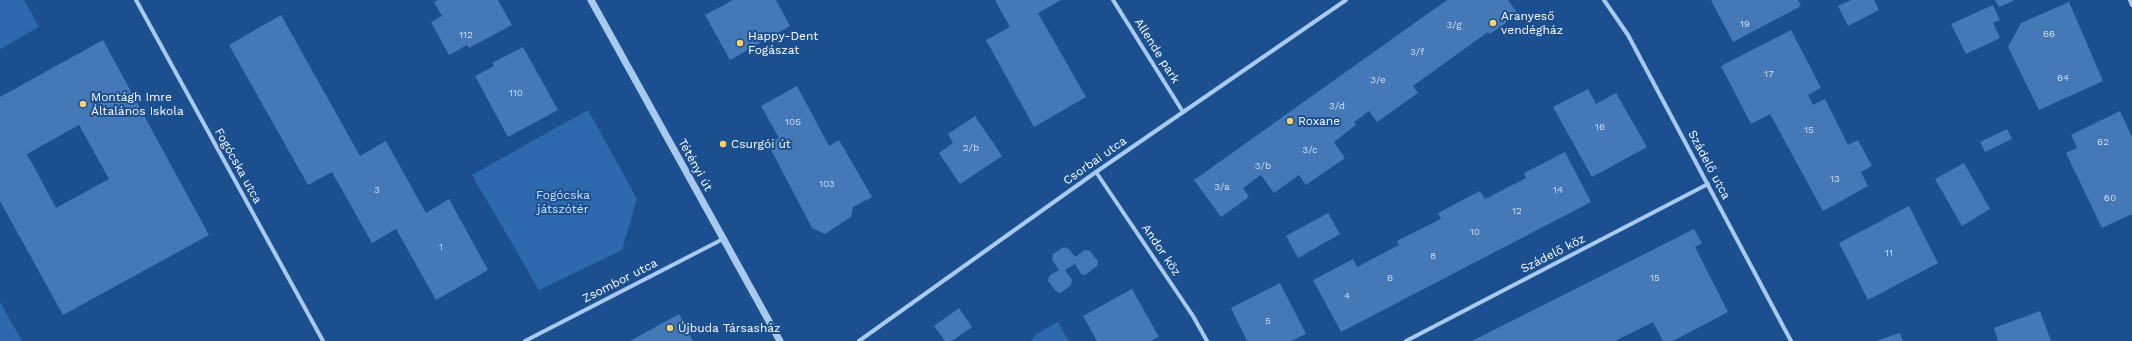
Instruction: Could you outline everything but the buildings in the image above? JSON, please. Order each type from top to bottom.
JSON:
[{"type":"street","name":"Fogócska utca","points":[[136,0],[323,341]]},
{"type":"street","name":"Tétényi út","points":[[591,0],[780,341]]},
{"type":"street","name":"Allende park","points":[[1113,0],[1183,112]]},
{"type":"street","name":"Csorbai utca","points":[[859,341],[1096,172],[1346,0]]},
{"type":"street","name":"Szádelő utca","points":[[1604,0],[1628,35],[1791,341]]},
{"type":"street","points":[[2130,0],[2132,5]]},
{"type":"street","name":"Andor köz","points":[[1096,172],[1193,316],[1207,341]]},
{"type":"street","name":"Szádelő köz","points":[[1406,341],[1708,184]]},
{"type":"street","name":"Zsombor utca","points":[[525,341],[723,239]]},
{"type":"green space","points":[[0,0],[24,0],[39,27],[0,49]]},
{"type":"green space","name":"Fogócska játszótér","points":[[588,110],[637,199],[622,250],[539,290],[472,175]]},
{"type":"green space","points":[[0,302],[22,341],[0,341]]},
{"type":"green space","points":[[1058,322],[1069,341],[1031,341],[1035,335]]},
{"type":"place","name":"Aranyeső vendégház","points":[[1493,23]]},
{"type":"place","name":"Happy-Dent Fogászat","points":[[740,43]]},
{"type":"place","name":"Montágh Imre Általános Iskola","points":[[83,104]]},
{"type":"place","name":"Roxane","points":[[1290,121]]},
{"type":"place","name":"Csurgói út","points":[[723,144]]},
{"type":"place","name":"Újbuda Társasház","points":[[670,328]]}]
